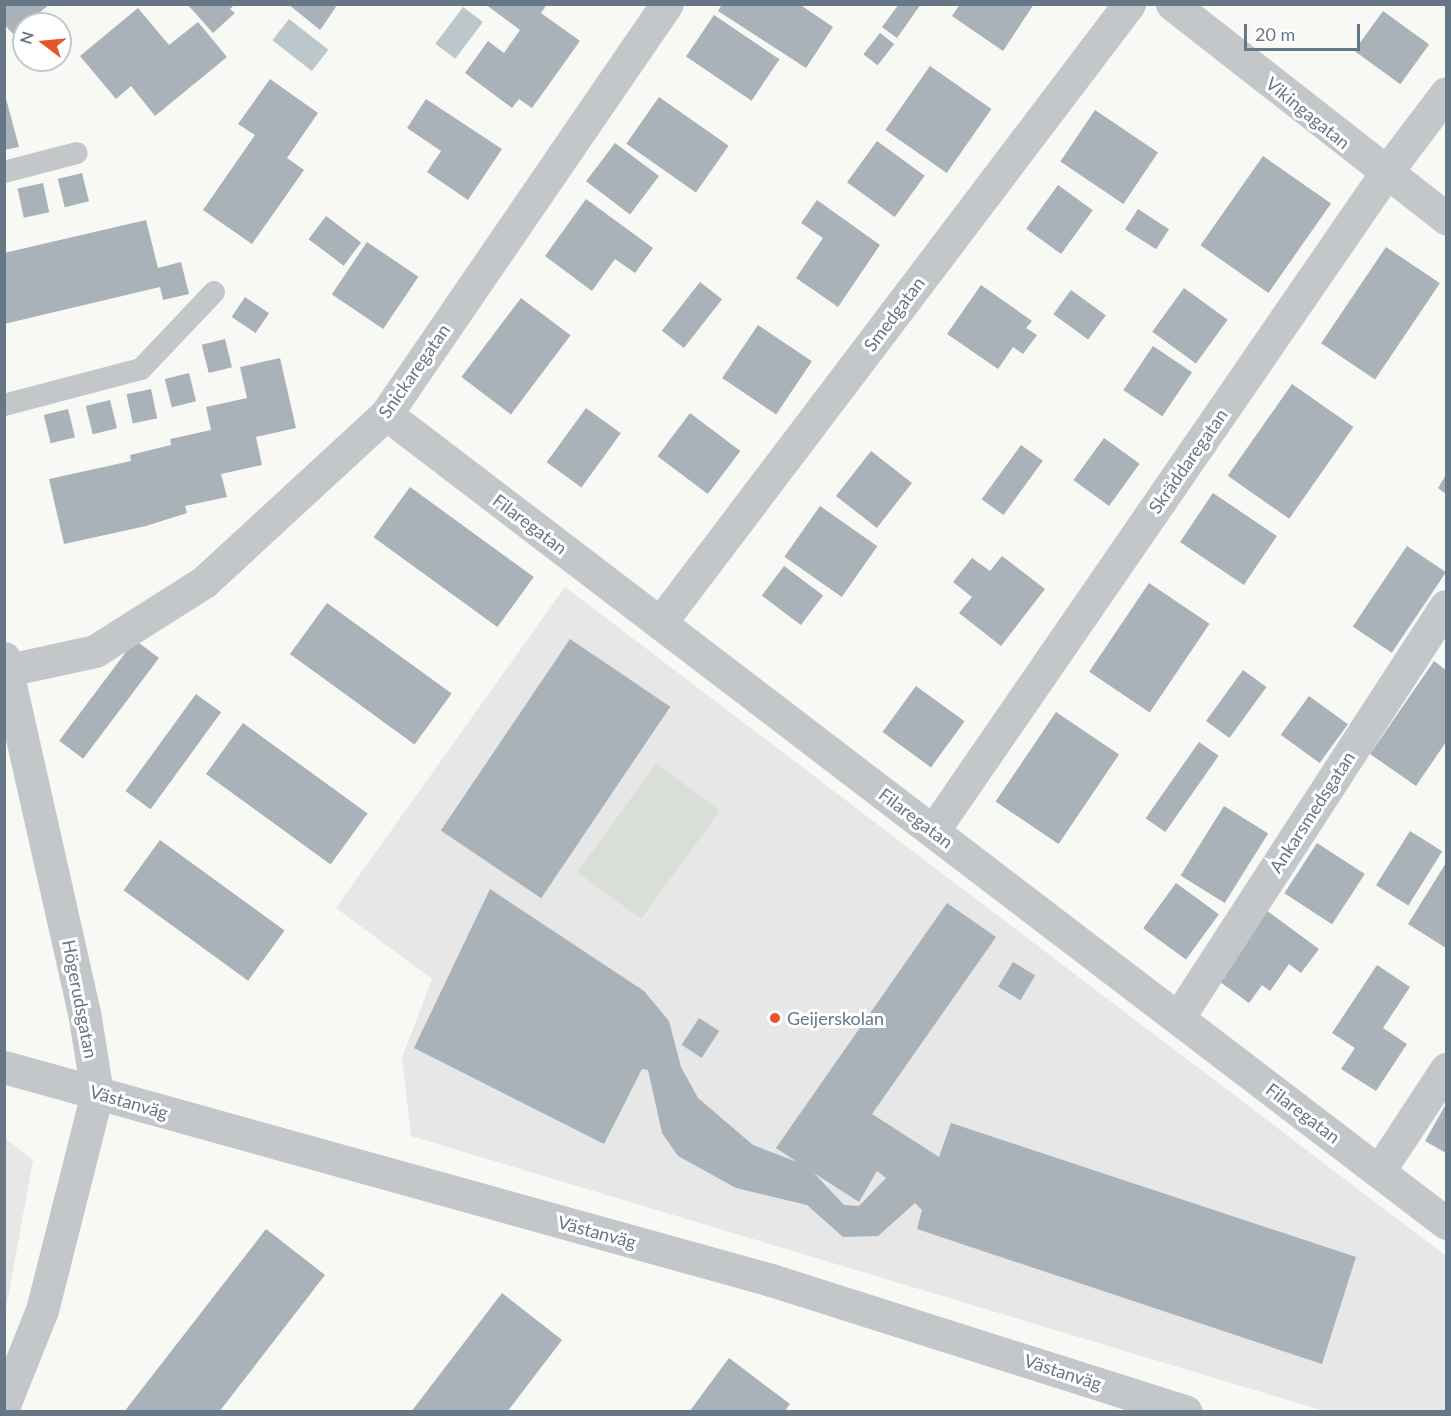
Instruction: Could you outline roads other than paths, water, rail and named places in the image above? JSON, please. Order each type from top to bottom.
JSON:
[{"type":"street","name":"Snickaregatan","points":[[6,664],[94,651],[204,582],[386,414],[667,4]]},
{"type":"street","name":"Smedgatan","points":[[660,623],[1129,4]]},
{"type":"street","name":"Vikingagatan","points":[[1172,4],[1385,174],[1446,218]]},
{"type":"street","name":"Skräddaregatan","points":[[933,831],[1385,174],[1446,93]]},
{"type":"street","name":"Filaregatan","points":[[386,414],[1446,1223]]},
{"type":"street","name":"Ankarsmedsgatan","points":[[1178,1018],[1446,606]]},
{"type":"street","name":"Högerudsgatan","points":[[4,1405],[42,1310],[97,1093],[84,1012],[6,664]]},
{"type":"street","name":"Västanväg","points":[[4,1067],[771,1280],[1186,1412]]},
{"type":"street","points":[[1379,1171],[1446,1069]]},
{"type":"lane","points":[[4,172],[77,153]]},
{"type":"lane","points":[[4,405],[141,369],[214,292]]},
{"type":"place","name":"Geijerskolan","points":[[775,1018]]}]
